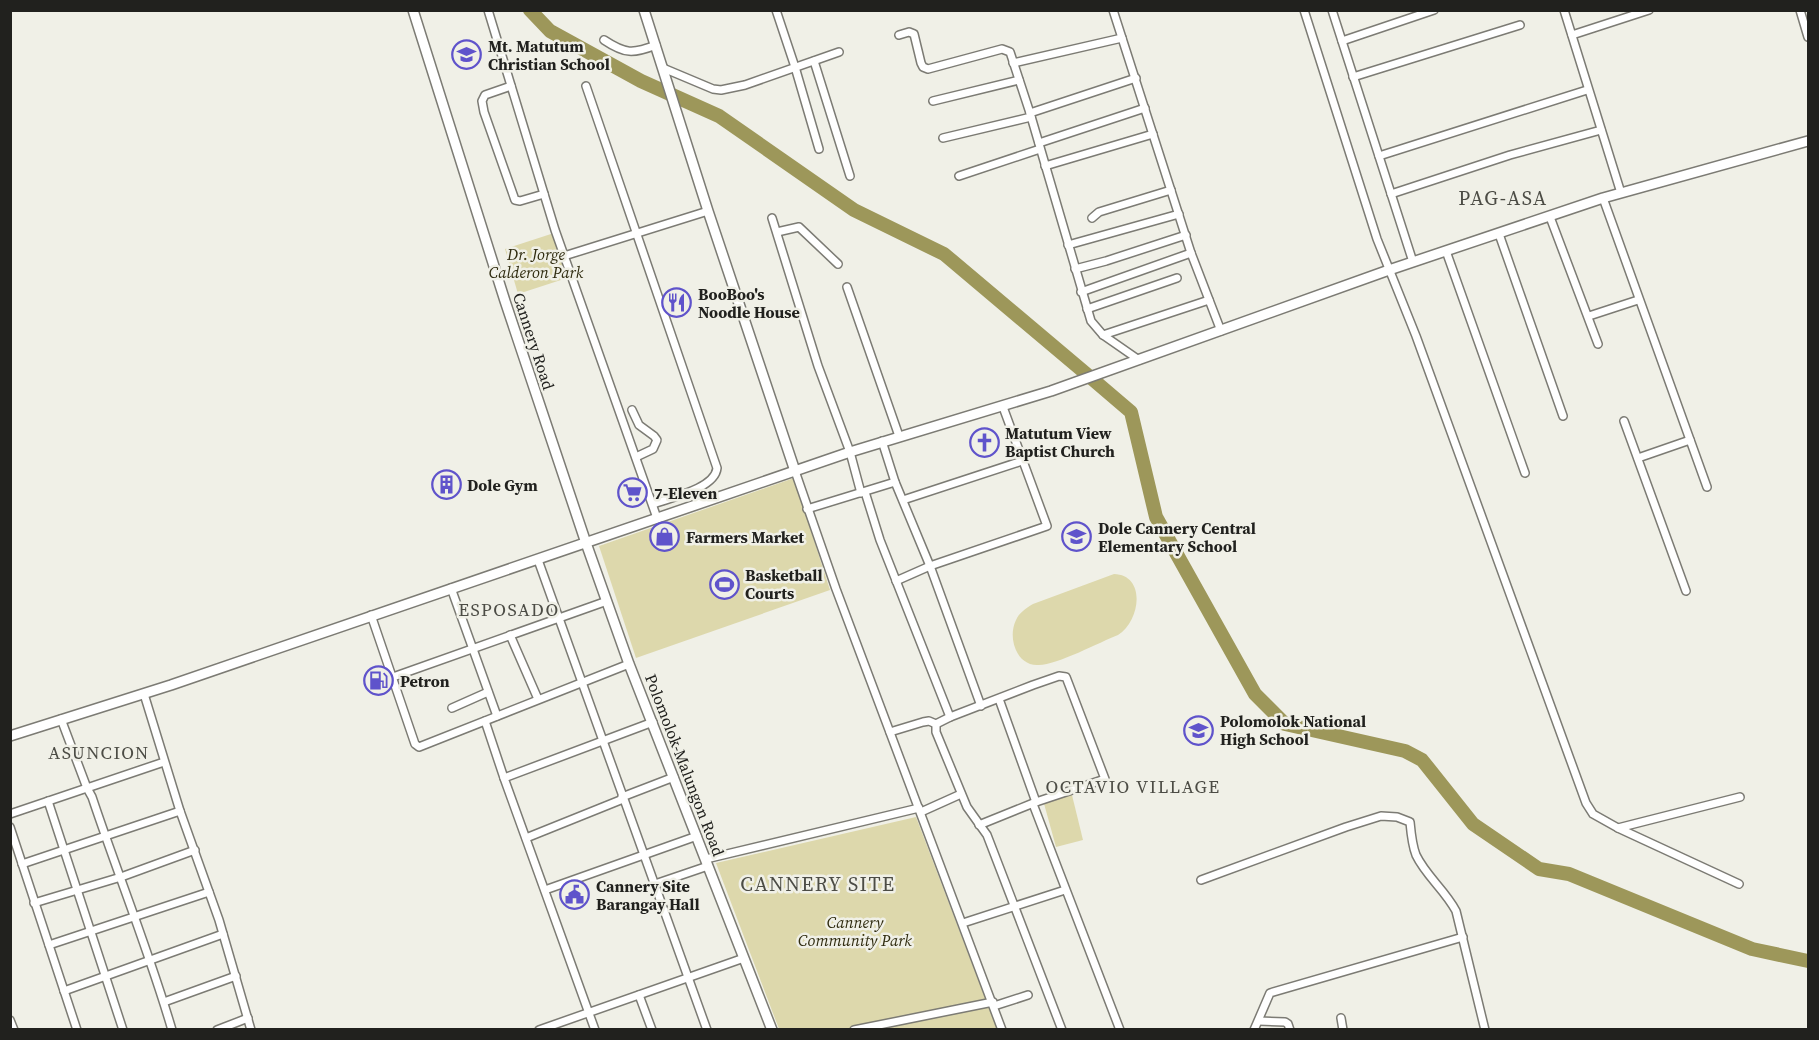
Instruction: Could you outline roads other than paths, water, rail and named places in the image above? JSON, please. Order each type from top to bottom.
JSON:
[{"type":"street","name":"Cannery Road","points":[[413,10],[501,291],[586,543]]},
{"type":"street","points":[[488,10],[564,256],[657,518]]},
{"type":"street","points":[[644,10],[807,509],[1002,1029]]},
{"type":"street","points":[[776,10],[819,149]]},
{"type":"street","points":[[1113,10],[1191,253],[1221,331]]},
{"type":"street","points":[[1304,10],[1389,270],[1420,344],[1586,803],[1593,814],[1618,828],[1739,884]]},
{"type":"street","points":[[1332,10],[1413,262]]},
{"type":"street","points":[[1342,41],[1434,10]]},
{"type":"street","points":[[1564,10],[1587,90],[1621,193]]},
{"type":"street","points":[[1572,35],[1649,10]]},
{"type":"street","points":[[1800,10],[1809,37]]},
{"type":"street","points":[[1353,77],[1520,25]]},
{"type":"street","points":[[899,35],[909,32],[914,34],[924,68],[934,68],[1002,49],[1010,52],[1095,329],[1139,360]]},
{"type":"street","points":[[1013,63],[1122,38]]},
{"type":"street","points":[[604,40],[617,49],[630,53],[656,45]]},
{"type":"street","points":[[663,68],[713,89],[721,90],[745,85],[839,52]]},
{"type":"street","points":[[814,61],[850,176]]},
{"type":"street","points":[[943,138],[1031,115],[1136,78]]},
{"type":"street","points":[[933,101],[1019,80]]},
{"type":"street","points":[[511,86],[485,95],[482,101],[484,112],[515,200],[520,201],[544,194]]},
{"type":"street","points":[[586,86],[717,468],[714,478],[701,487],[653,504]]},
{"type":"street","points":[[1379,156],[1587,90]]},
{"type":"street","points":[[959,176],[1145,108]]},
{"type":"street","points":[[1391,194],[1510,155],[1601,130]]},
{"type":"street","points":[[1045,166],[1153,134]]},
{"type":"street","points":[[10,736],[144,694],[882,441],[1003,407],[1389,270],[1603,198],[1809,141]]},
{"type":"street","points":[[1092,218],[1100,212],[1172,190]]},
{"type":"street","points":[[1603,198],[1707,487]]},
{"type":"street","points":[[564,256],[708,211]]},
{"type":"street","points":[[1068,245],[1179,214]]},
{"type":"street","points":[[1550,217],[1598,344]]},
{"type":"street","points":[[772,218],[818,366],[880,540],[950,717]]},
{"type":"street","points":[[777,232],[799,227],[838,264]]},
{"type":"street","points":[[1499,234],[1563,416]]},
{"type":"street","points":[[1075,269],[1185,235]]},
{"type":"street","points":[[1446,251],[1525,473]]},
{"type":"street","points":[[1082,292],[1191,253]]},
{"type":"street","points":[[1087,309],[1177,278]]},
{"type":"street","points":[[848,287],[899,436]]},
{"type":"street","points":[[1103,335],[1209,300]]},
{"type":"street","points":[[1589,316],[1638,300]]},
{"type":"street","points":[[896,581],[930,566],[1047,526],[1003,407]]},
{"type":"street","points":[[632,410],[639,424],[657,440],[653,449],[636,457]]},
{"type":"street","points":[[1624,420],[1686,591]]},
{"type":"street","points":[[882,441],[981,706]]},
{"type":"street","points":[[1638,458],[1690,441]]},
{"type":"street","points":[[903,500],[1022,461]]},
{"type":"street","points":[[807,509],[896,482]]},
{"type":"street","name":"Polomolok-Malungon Road","points":[[586,543],[629,664],[772,1029]]},
{"type":"street","points":[[538,560],[707,1029]]},
{"type":"street","points":[[451,588],[497,716]]},
{"type":"street","points":[[393,676],[607,601]]},
{"type":"street","points":[[372,615],[417,746],[422,747],[629,664]]},
{"type":"street","points":[[510,635],[538,699]]},
{"type":"street","points":[[890,732],[923,722],[936,724],[1059,676],[1066,677],[1105,778],[979,825]]},
{"type":"street","points":[[452,708],[488,692]]},
{"type":"street","points":[[144,694],[180,811],[223,934],[251,1029]]},
{"type":"street","points":[[999,699],[1065,890],[1120,1029]]},
{"type":"street","points":[[61,719],[151,959],[172,1029]]},
{"type":"street","points":[[485,721],[595,1029]]},
{"type":"street","points":[[504,778],[653,722]]},
{"type":"street","points":[[936,724],[936,732],[961,794],[967,807],[987,835],[1062,1029]]},
{"type":"street","points":[[10,814],[164,762]]},
{"type":"street","points":[[526,838],[674,777]]},
{"type":"street","points":[[655,884],[707,862],[920,810],[961,794]]},
{"type":"street","points":[[1618,828],[1740,797]]},
{"type":"street","points":[[48,801],[123,1029]]},
{"type":"street","points":[[22,864],[180,811]]},
{"type":"street","points":[[1201,880],[1381,816],[1397,817],[1410,822],[1416,855],[1430,876],[1449,897],[1456,911],[1485,1029]]},
{"type":"street","points":[[10,827],[77,1029]]},
{"type":"street","points":[[545,890],[697,836]]},
{"type":"street","points":[[34,903],[121,877],[195,850]]},
{"type":"street","points":[[963,923],[1065,890]]},
{"type":"street","points":[[48,945],[91,933],[209,892]]},
{"type":"street","points":[[64,991],[223,934]]},
{"type":"street","points":[[1254,1029],[1270,993],[1463,937]]},
{"type":"street","points":[[539,1029],[744,958]]},
{"type":"street","points":[[164,1002],[236,976]]},
{"type":"street","points":[[639,995],[652,1029]]},
{"type":"street","points":[[854,1029],[994,1004],[1028,995]]},
{"type":"street","points":[[217,1029],[248,1018]]},
{"type":"street","points":[[1341,1018],[1343,1029]]},
{"type":"street","points":[[10,1020],[14,1029]]},
{"type":"street","points":[[1259,1021],[1285,1022],[1290,1029]]},
{"type":"waterway","points":[[530,10],[550,31],[641,81],[719,116],[854,210],[944,254],[1131,412],[1156,517],[1255,694],[1285,724],[1405,751],[1422,760],[1473,824],[1539,869],[1569,874],[1752,949],[1808,961]]},
{"type":"place","name":"Mt. Matutum Christian School","points":[[467,55]]},
{"type":"place","name":"BooBoo's Noodle House","points":[[677,303]]},
{"type":"place","name":"Matutum View Baptist Church","points":[[984,442]]},
{"type":"place","name":"Dole Gym","points":[[446,485]]},
{"type":"place","name":"7-Eleven","points":[[633,493]]},
{"type":"place","name":"Farmers Market","points":[[665,537]]},
{"type":"place","name":"Dole Cannery Central Elementary School","points":[[1077,537]]},
{"type":"place","name":"Basketball Courts","points":[[724,584]]},
{"type":"place","name":"Petron","points":[[379,681]]},
{"type":"place","name":"Polomolok National High School","points":[[1199,730]]},
{"type":"place","name":"Cannery Site Barangay Hall","points":[[575,895]]},
{"type":"district","name":"PAG-ASA","points":[[1503,198]]},
{"type":"district","name":"ESPOSADO","points":[[509,609]]},
{"type":"district","name":"ASUNCION","points":[[99,752]]},
{"type":"district","name":"OCTAVIO VILLAGE","points":[[1133,786]]},
{"type":"district","name":"CANNERY SITE","points":[[818,884]]},
{"type":"park label","name":"Dr. Jorge Calderon Park","points":[[536,263]]},
{"type":"park label","name":"Cannery Community Park","points":[[855,931]]}]
